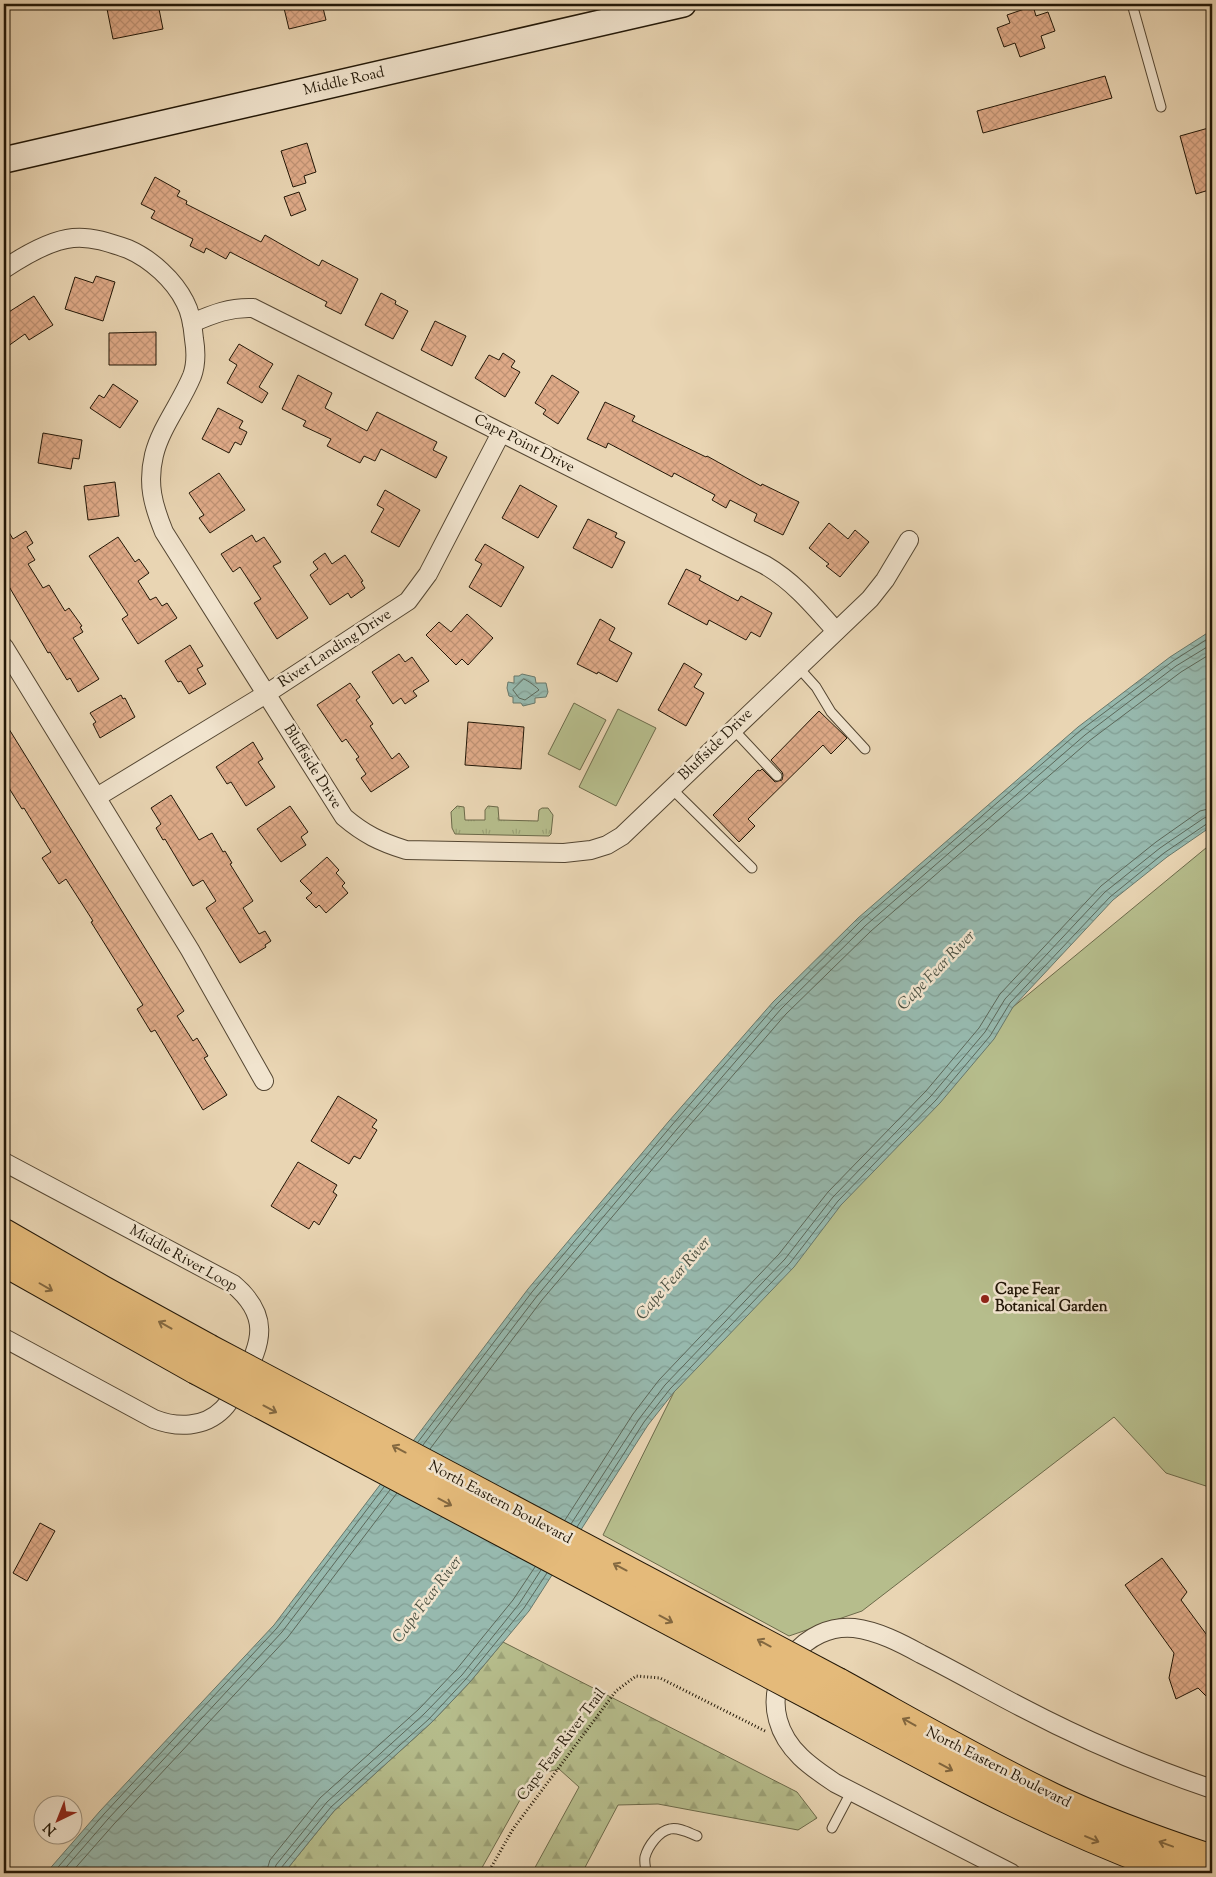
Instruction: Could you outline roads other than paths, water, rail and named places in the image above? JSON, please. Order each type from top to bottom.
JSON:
[{"type":"highway","points":[[4,1233],[101,1289],[202,1359]]},
{"type":"highway","points":[[4,1262],[202,1359]]},
{"type":"highway","name":"North Eastern Boulevard","points":[[202,1359],[832,1693],[1044,1818],[1124,1852],[1181,1873]]},
{"type":"highway","name":"North Eastern Boulevard","points":[[832,1693],[975,1758],[1053,1798],[1132,1831],[1212,1859]]},
{"type":"main road","name":"Middle Road","points":[[4,160],[684,4]]},
{"type":"street","name":"Bluffside Drive","points":[[4,268],[30,252],[72,238],[106,241],[135,252],[157,267],[185,302],[192,323],[196,352],[192,375],[166,425],[154,454],[150,480],[153,505],[164,532],[344,817],[360,831],[383,843],[406,850],[564,853],[590,850],[606,845],[622,836],[870,599],[885,580],[909,540]]},
{"type":"street","name":"Cape Point Drive","points":[[192,323],[220,311],[238,307],[253,308],[765,565],[784,576],[836,630]]},
{"type":"street","name":"River Landing Drive","points":[[97,797],[266,694],[408,601],[428,574],[501,433]]},
{"type":"street","points":[[4,647],[190,950],[264,1081]]},
{"type":"street","name":"Middle River Loop","points":[[4,1162],[229,1281],[250,1301],[257,1319],[259,1336],[258,1348],[253,1360],[224,1408],[216,1415],[203,1421],[181,1425],[166,1424],[144,1414],[4,1338]]},
{"type":"street","points":[[1010,1873],[827,1778],[807,1763],[787,1742],[777,1717],[775,1699],[778,1682],[789,1661],[804,1644],[818,1635],[834,1629],[854,1628],[876,1633],[905,1645],[1022,1708],[1083,1737],[1155,1768],[1212,1789]]},
{"type":"lane","points":[[1132,4],[1161,107]]},
{"type":"lane","points":[[798,667],[816,688],[831,712],[865,750]]},
{"type":"lane","points":[[733,729],[776,776]]},
{"type":"lane","points":[[671,788],[752,868]]},
{"type":"lane","points":[[832,1828],[851,1792]]},
{"type":"lane","points":[[646,1873],[645,1858],[661,1832],[679,1829],[697,1836]]},
{"type":"water","name":"Cape Fear River","points":[[1212,630],[1212,826],[1167,857],[1113,900],[1013,1007],[994,1039],[940,1103],[841,1205],[794,1267],[674,1392],[648,1425],[529,1611],[470,1682],[432,1722],[334,1811],[284,1873],[46,1873],[71,1844],[82,1844],[82,1832],[100,1811],[274,1625],[528,1289],[669,1121],[773,1002],[858,918],[1078,727],[1170,657]]},
{"type":"water","points":[[522,674],[535,677],[536,683],[546,683],[548,692],[546,697],[535,698],[535,703],[523,706],[521,703],[513,703],[513,697],[509,696],[507,688],[508,682],[514,683],[514,676]]},
{"type":"place","name":"Cape Fear Botanical Garden","points":[[985,1299]]}]
